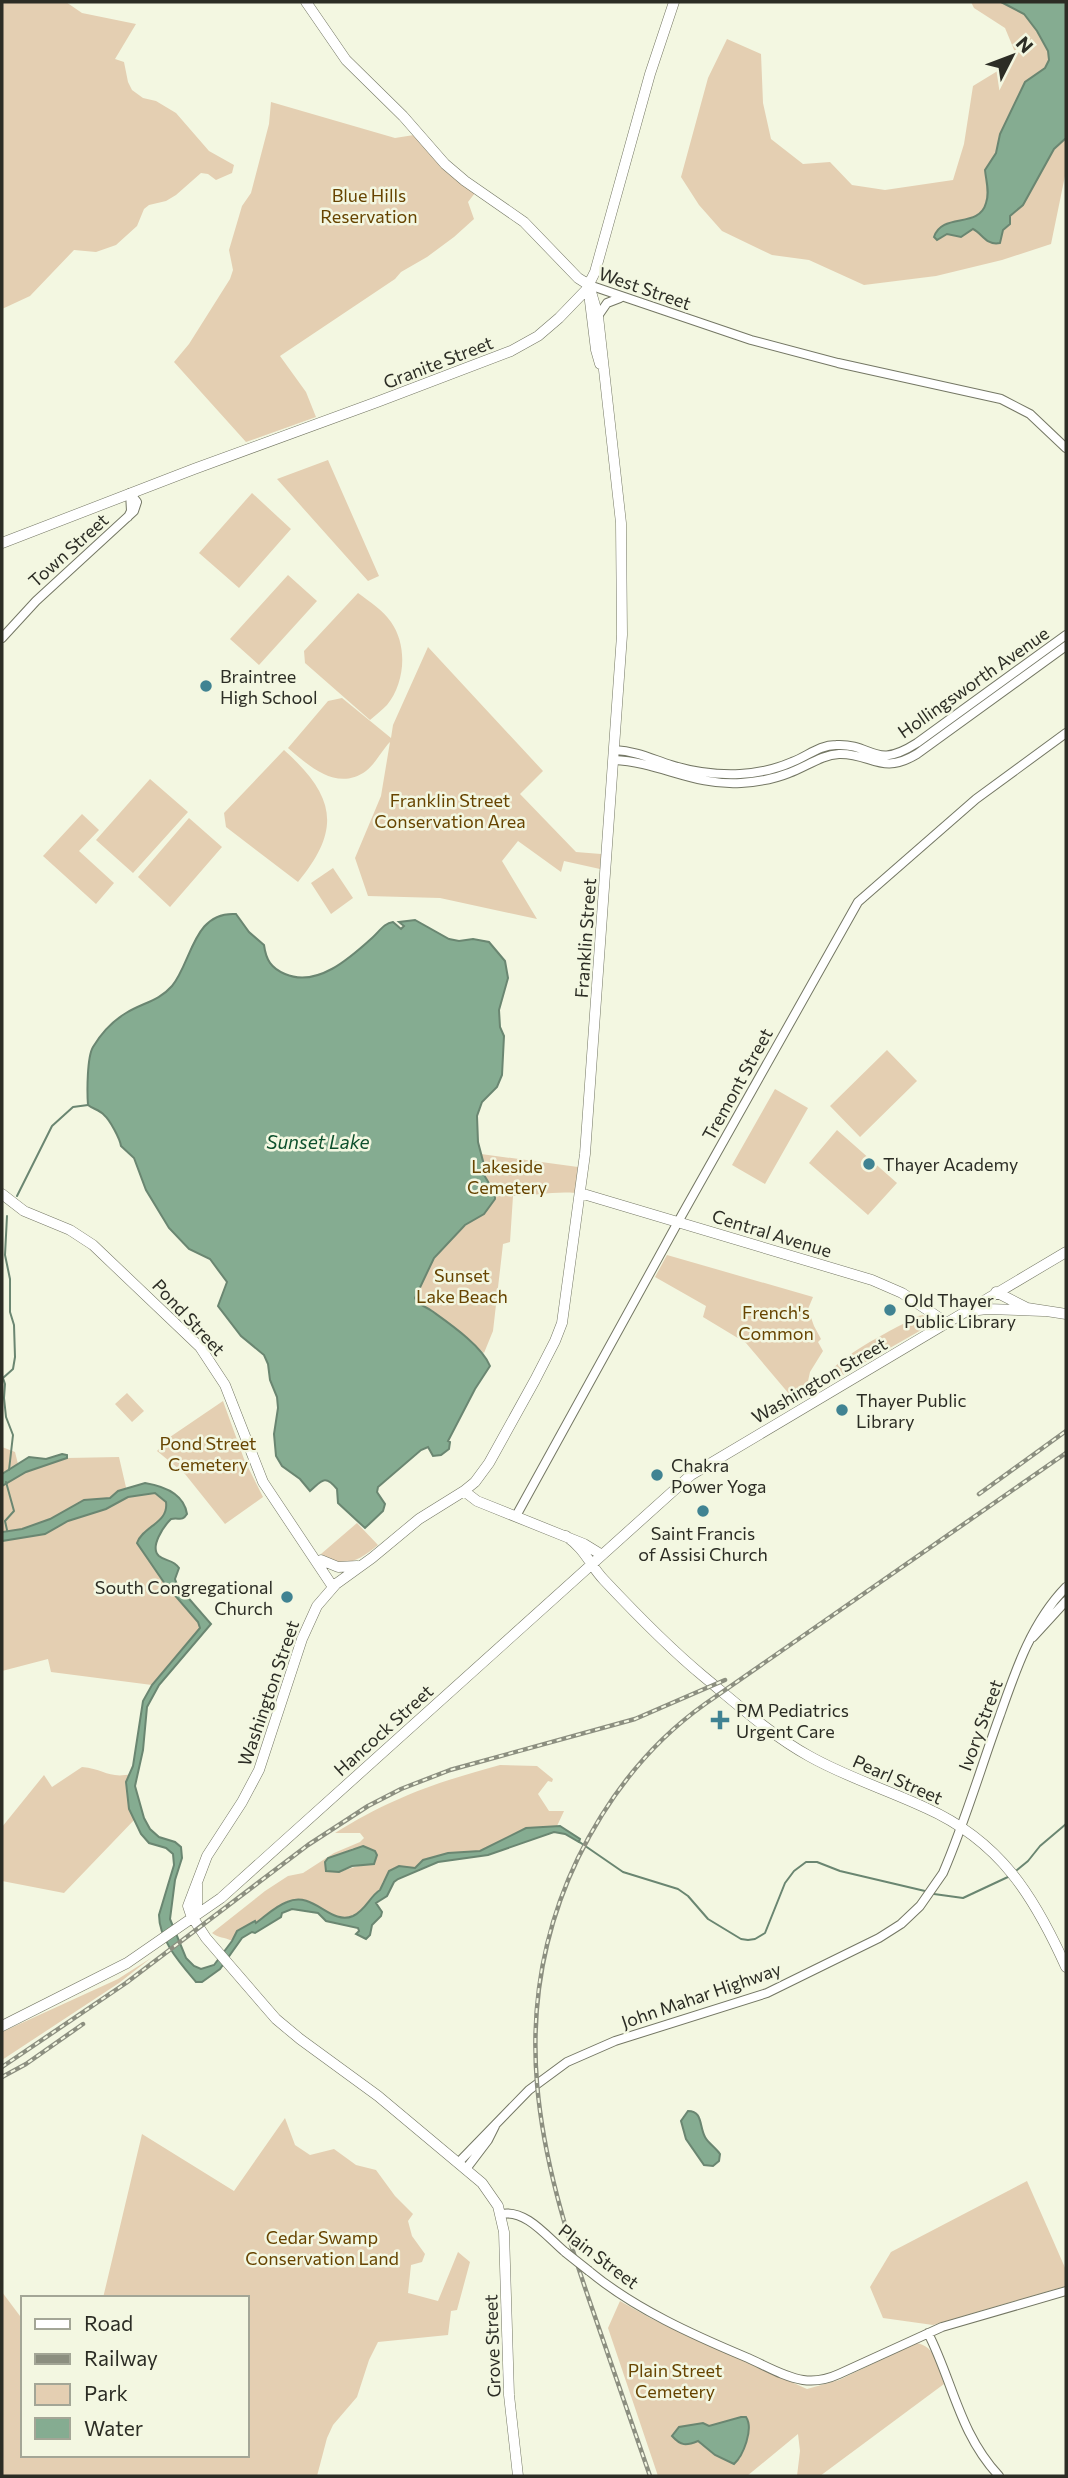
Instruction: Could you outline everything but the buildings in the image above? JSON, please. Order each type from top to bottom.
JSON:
[{"type":"main road","name":"West Street","points":[[306,2],[349,63],[408,121],[441,160],[465,181],[524,222],[579,279],[589,285]]},
{"type":"main road","name":"Granite Street","points":[[2,543],[498,356],[533,339],[565,313],[589,285],[599,260],[650,74],[674,2]]},
{"type":"main road","name":"Franklin Street","points":[[468,1488],[496,1451],[550,1353],[560,1329],[580,1193],[614,755],[622,635],[623,550],[603,369],[597,355],[595,319],[589,285]]},
{"type":"main road","points":[[565,313],[580,310],[595,319]]},
{"type":"main road","name":"Central Avenue","points":[[580,1193],[882,1284],[902,1293],[947,1322]]},
{"type":"main road","name":"Pond Street","points":[[2,1194],[24,1211],[88,1240],[200,1348],[225,1385],[260,1477],[312,1554],[321,1560]]},
{"type":"main road","name":"Washington Street","points":[[593,1564],[698,1470],[1066,1252]]},
{"type":"main road","points":[[1022,1277],[1016,1285],[1017,1297],[1027,1307],[1043,1311]]},
{"type":"main road","points":[[996,1292],[1002,1304],[1013,1311]]},
{"type":"main road","points":[[996,1292],[1023,1307],[1066,1314]]},
{"type":"main road","points":[[962,1313],[984,1309],[1043,1311]]},
{"type":"main road","points":[[468,1488],[474,1500],[588,1545],[602,1555]]},
{"type":"main road","name":"Washington Street","points":[[193,1918],[197,1903],[197,1880],[209,1851],[242,1802],[259,1770],[304,1633],[317,1606],[333,1587],[368,1562],[422,1516],[468,1488]]},
{"type":"main road","points":[[566,1536],[593,1564]]},
{"type":"main road","name":"Pond Street","points":[[312,1554],[313,1560],[333,1587]]},
{"type":"main road","points":[[321,1560],[342,1568],[368,1562]]},
{"type":"main road","points":[[321,1560],[333,1577],[333,1587]]},
{"type":"main road","name":"Pearl Street","points":[[593,1564],[615,1591],[687,1662],[786,1742],[811,1758],[932,1810],[960,1826],[989,1848],[1009,1868],[1037,1906],[1066,1966]]},
{"type":"main road","name":"Hancock Street","points":[[193,1918],[233,1888],[593,1564]]},
{"type":"main road","points":[[2,2026],[115,1969],[145,1952],[193,1918],[229,1964],[288,2029],[378,2096],[462,2166],[488,2190],[501,2214]]},
{"type":"main road","name":"Grove Street","points":[[501,2214],[505,2236],[509,2395],[517,2476]]},
{"type":"street","name":"West Street","points":[[589,285],[737,335],[817,358],[994,397],[1030,414],[1066,448]]},
{"type":"street","points":[[595,319],[607,303],[624,298]]},
{"type":"street","name":"Town Street","points":[[2,638],[32,605],[128,517],[137,505],[130,493]]},
{"type":"street","name":"Hollingsworth Avenue","points":[[614,755],[705,781],[737,783],[759,776],[784,775],[839,749],[881,764],[893,764],[906,760],[929,739],[1046,655],[1066,635]]},
{"type":"street","name":"Hollingsworth Avenue","points":[[1046,655],[1066,646]]},
{"type":"street","name":"Tremont Street","points":[[516,1516],[858,902],[976,799],[1066,733]]},
{"type":"street","name":"Ivory Street","points":[[1033,1637],[1039,1619],[1066,1587]]},
{"type":"street","name":"Ivory Street","points":[[960,1826],[1013,1678],[1033,1637],[1066,1601]]},
{"type":"street","name":"John Mahar Highway","points":[[462,2166],[482,2136],[529,2090],[567,2062],[615,2041],[767,1993],[885,1935],[906,1920],[938,1883],[960,1826]]},
{"type":"street","name":"Plain Street","points":[[501,2214],[513,2213],[522,2216],[623,2296],[740,2355],[800,2379],[829,2378],[928,2333],[1066,2291]]},
{"type":"street","points":[[928,2333],[941,2360],[961,2418],[978,2450],[999,2476]]},
{"type":"green space","points":[[2,2],[66,2],[82,13],[136,24],[115,59],[124,62],[132,90],[176,113],[209,151],[234,165],[232,173],[216,180],[201,173],[176,195],[166,201],[149,205],[144,209],[137,226],[116,245],[96,252],[74,250],[30,296],[2,309]]},
{"type":"green space","points":[[971,2],[1066,2],[1066,171],[1051,244],[1002,260],[936,276],[864,285],[809,260],[772,255],[722,231],[699,205],[681,177],[708,78],[727,39],[761,54],[763,103],[771,139],[803,164],[830,162],[852,185],[885,190],[953,180],[964,144],[973,86],[1009,64],[1015,52],[1005,28],[974,8]]},
{"type":"green space","name":"Blue Hills Reservation","points":[[271,102],[395,138],[414,135],[442,167],[475,193],[468,202],[474,219],[427,257],[280,356],[306,392],[316,417],[246,442],[174,362],[189,344],[230,279],[233,270],[229,250],[242,206],[251,193],[269,124]]},
{"type":"green space","points":[[328,460],[379,576],[368,581],[277,479]]},
{"type":"green space","points":[[252,493],[291,529],[239,588],[199,553]]},
{"type":"green space","points":[[288,575],[317,601],[259,665],[230,639]]},
{"type":"green space","points":[[358,593],[391,622],[402,653],[398,686],[387,705],[370,720],[305,663],[304,651]]},
{"type":"green space","name":"Franklin Street Conservation Area","points":[[428,647],[543,771],[520,794],[576,852],[601,854],[600,869],[564,861],[561,872],[518,841],[502,861],[537,919],[440,898],[368,896],[355,858],[381,796],[390,742],[366,771],[345,779],[334,778],[314,769],[288,748],[328,701],[342,698],[391,738],[393,725]]},
{"type":"green space","points":[[284,750],[314,782],[327,813],[327,828],[322,845],[298,882],[226,827],[224,813]]},
{"type":"green space","points":[[150,779],[188,812],[133,873],[96,840]]},
{"type":"green space","points":[[82,814],[99,830],[79,851],[114,883],[96,904],[43,856]]},
{"type":"green space","points":[[189,818],[222,847],[170,907],[138,877]]},
{"type":"green space","points":[[333,868],[353,898],[331,914],[311,883]]},
{"type":"green space","points":[[887,1050],[917,1081],[860,1137],[830,1106]]},
{"type":"green space","points":[[775,1089],[808,1108],[765,1184],[732,1165]]},
{"type":"green space","points":[[837,1130],[897,1183],[868,1215],[809,1163]]},
{"type":"green space","name":"Sunset Lake Beach","points":[[481,1154],[578,1167],[575,1193],[513,1196],[510,1242],[503,1244],[493,1331],[484,1353],[436,1313],[415,1300],[421,1280],[442,1250],[467,1224],[484,1214],[489,1187]]},
{"type":"green space","name":"French's Common","points":[[667,1255],[813,1297],[808,1309],[821,1339],[818,1342],[823,1351],[810,1372],[805,1395],[795,1401],[746,1343],[703,1317],[706,1306],[655,1277]]},
{"type":"green space","points":[[923,1315],[929,1322],[923,1329],[822,1387],[834,1367],[847,1357],[878,1337]]},
{"type":"green space","points":[[127,1393],[144,1411],[132,1422],[115,1404]]},
{"type":"green space","name":"Pond Street Cemetery","points":[[223,1401],[244,1459],[263,1497],[225,1524],[185,1474],[157,1451],[170,1437]]},
{"type":"green space","points":[[2,1447],[15,1452],[18,1464],[2,1474]]},
{"type":"green space","points":[[119,1457],[128,1496],[155,1493],[166,1502],[164,1515],[137,1543],[165,1584],[198,1622],[198,1631],[152,1685],[51,1672],[48,1659],[2,1671],[2,1486],[26,1472],[67,1458]]},
{"type":"green space","points":[[357,1523],[378,1545],[351,1562],[336,1562],[321,1554]]},
{"type":"green space","points":[[500,1765],[537,1766],[553,1779],[552,1782],[548,1781],[538,1794],[549,1811],[564,1811],[557,1826],[526,1828],[480,1851],[448,1853],[423,1860],[414,1868],[401,1867],[383,1881],[380,1890],[353,1916],[337,1916],[297,1900],[275,1908],[255,1923],[254,1921],[237,1931],[232,1941],[212,1933],[288,1876],[303,1873],[364,1838],[360,1833],[335,1833],[395,1801]],"holes":[[[353,1848],[364,1864],[339,1872],[347,1852]]]},
{"type":"green space","points":[[82,1767],[112,1775],[131,1774],[136,1818],[64,1893],[2,1881],[2,1827],[44,1775],[52,1787]]},
{"type":"green space","points":[[151,1958],[119,1983],[2,2060],[2,2032],[118,1979]]},
{"type":"green space","name":"Cedar Swamp Conservation Land","points":[[285,2118],[295,2145],[310,2155],[334,2149],[356,2165],[376,2170],[395,2196],[413,2214],[408,2221],[412,2236],[425,2254],[422,2262],[411,2265],[408,2293],[438,2301],[458,2252],[470,2262],[457,2310],[451,2311],[448,2335],[378,2342],[357,2397],[333,2425],[327,2438],[317,2476],[2,2476],[2,2292],[21,2317],[21,2457],[248,2457],[248,2296],[103,2296],[142,2134],[234,2191]]},
{"type":"green space","points":[[1027,2181],[1066,2270],[1066,2286],[933,2325],[883,2318],[870,2287],[891,2252]]},
{"type":"green space","name":"Plain Street Cemetery","points":[[620,2301],[652,2319],[807,2389],[839,2380],[916,2343],[928,2348],[932,2353],[944,2384],[820,2476],[797,2476],[800,2451],[798,2434],[747,2476],[658,2476],[608,2328]],"holes":[[[741,2417],[747,2437],[740,2459],[701,2445],[692,2426],[703,2423],[709,2426]]]},
{"type":"water","points":[[1001,2],[1066,2],[1066,138],[1054,149],[1023,205],[1010,216],[1010,224],[1003,230],[1000,243],[991,243],[973,229],[961,237],[947,234],[937,240],[934,237],[938,229],[952,222],[969,219],[982,211],[988,195],[985,170],[996,153],[1000,134],[1025,82],[1045,68],[1049,60],[1048,51],[1024,14]]},
{"type":"water","name":"Sunset Lake","points":[[236,914],[249,932],[264,945],[266,955],[273,966],[285,974],[297,977],[309,977],[332,969],[354,954],[387,924],[393,922],[401,929],[404,926],[399,922],[415,920],[449,939],[489,942],[505,961],[508,978],[499,1010],[500,1027],[504,1036],[502,1075],[497,1087],[482,1102],[477,1116],[484,1175],[495,1193],[495,1199],[484,1214],[465,1225],[434,1258],[415,1298],[473,1343],[490,1366],[448,1441],[449,1449],[441,1455],[433,1456],[428,1447],[421,1450],[378,1487],[377,1492],[385,1504],[383,1511],[365,1528],[338,1503],[337,1489],[329,1481],[320,1482],[310,1491],[300,1479],[282,1466],[276,1456],[274,1434],[278,1408],[268,1364],[264,1355],[241,1336],[218,1306],[227,1282],[210,1259],[189,1249],[169,1228],[146,1190],[134,1158],[121,1146],[106,1117],[88,1105],[90,1058],[100,1037],[121,1016],[156,998],[172,986],[202,929],[222,915]]},
{"type":"water","points":[[67,1455],[67,1458],[26,1472],[2,1486],[2,1474],[29,1457],[46,1459]]},
{"type":"water","points":[[145,1483],[172,1492],[185,1507],[187,1514],[182,1519],[171,1519],[161,1531],[156,1552],[179,1568],[175,1579],[177,1585],[211,1624],[159,1685],[147,1707],[143,1750],[135,1786],[150,1829],[159,1837],[181,1847],[182,1858],[175,1880],[170,1919],[186,1958],[194,1966],[201,1969],[214,1965],[237,1931],[255,1921],[256,1923],[287,1902],[305,1901],[345,1918],[361,1910],[380,1890],[389,1871],[399,1866],[415,1868],[423,1860],[448,1853],[480,1851],[526,1828],[560,1826],[580,1839],[579,1842],[565,1834],[554,1832],[488,1855],[438,1862],[398,1879],[387,1896],[376,1903],[382,1912],[381,1916],[372,1925],[370,1935],[366,1939],[356,1934],[358,1928],[326,1921],[318,1913],[292,1909],[255,1933],[242,1938],[220,1969],[202,1982],[196,1982],[172,1951],[160,1924],[159,1915],[174,1865],[173,1854],[166,1848],[149,1843],[141,1834],[129,1809],[126,1782],[133,1766],[143,1701],[152,1685],[200,1628],[137,1543],[144,1532],[164,1515],[166,1502],[155,1493],[128,1497],[106,1509],[68,1521],[45,1534],[2,1541],[2,1532],[22,1529],[50,1519],[84,1500],[110,1498],[118,1491]]},
{"type":"water","points":[[363,1846],[375,1851],[377,1855],[374,1864],[352,1866],[339,1872],[326,1871],[325,1862],[328,1858]]},
{"type":"water","points":[[688,2111],[698,2116],[705,2137],[720,2154],[719,2161],[713,2166],[704,2165],[686,2139],[681,2121]]},
{"type":"water","points":[[746,2417],[748,2422],[748,2435],[744,2449],[734,2464],[715,2455],[698,2441],[684,2444],[672,2436],[679,2427],[703,2423],[709,2426]]},
{"type":"waterway","points":[[17,1196],[52,1126],[73,1107],[88,1105]]},
{"type":"waterway","points":[[7,1216],[5,1255],[10,1279],[10,1312],[14,1325],[15,1357],[13,1369],[3,1378],[6,1417],[13,1435],[9,1470]]},
{"type":"waterway","points":[[6,1482],[14,1511],[5,1521],[7,1530]]},
{"type":"waterway","points":[[1017,1870],[1066,1824]]},
{"type":"waterway","points":[[578,1841],[623,1872],[678,1889],[688,1896],[708,1919],[741,1939],[755,1939],[765,1933],[785,1883],[794,1871],[806,1862],[817,1862],[840,1871],[925,1891]]},
{"type":"waterway","points":[[934,1894],[963,1898],[1010,1876]]},
{"type":"railway","points":[[979,1494],[1066,1431]]},
{"type":"railway","points":[[650,2476],[557,2197],[537,2085],[536,2029],[541,1973],[555,1916],[578,1858],[603,1814],[632,1773],[685,1719],[1066,1453]]},
{"type":"railway","points":[[2,2067],[126,1983],[308,1845],[368,1806],[401,1789],[450,1770],[635,1719],[725,1680]]},
{"type":"railway","points":[[2,2077],[26,2064],[83,2024]]},
{"type":"place","name":"Braintree High School","points":[[206,686]]},
{"type":"place","name":"Thayer Academy","points":[[869,1164]]},
{"type":"place","name":"Old Thayer Public Library","points":[[890,1310]]},
{"type":"place","name":"Thayer Public Library","points":[[842,1410]]},
{"type":"place","name":"Chakra Power Yoga","points":[[657,1475]]},
{"type":"place","name":"Saint Francis of Assisi Church","points":[[703,1511]]},
{"type":"place","name":"South Congregational Church","points":[[287,1597]]},
{"type":"place","name":"PM Pediatrics Urgent Care","points":[[720,1720]]},
{"type":"park label","name":"Lakeside Cemetery","points":[[507,1176]]}]
